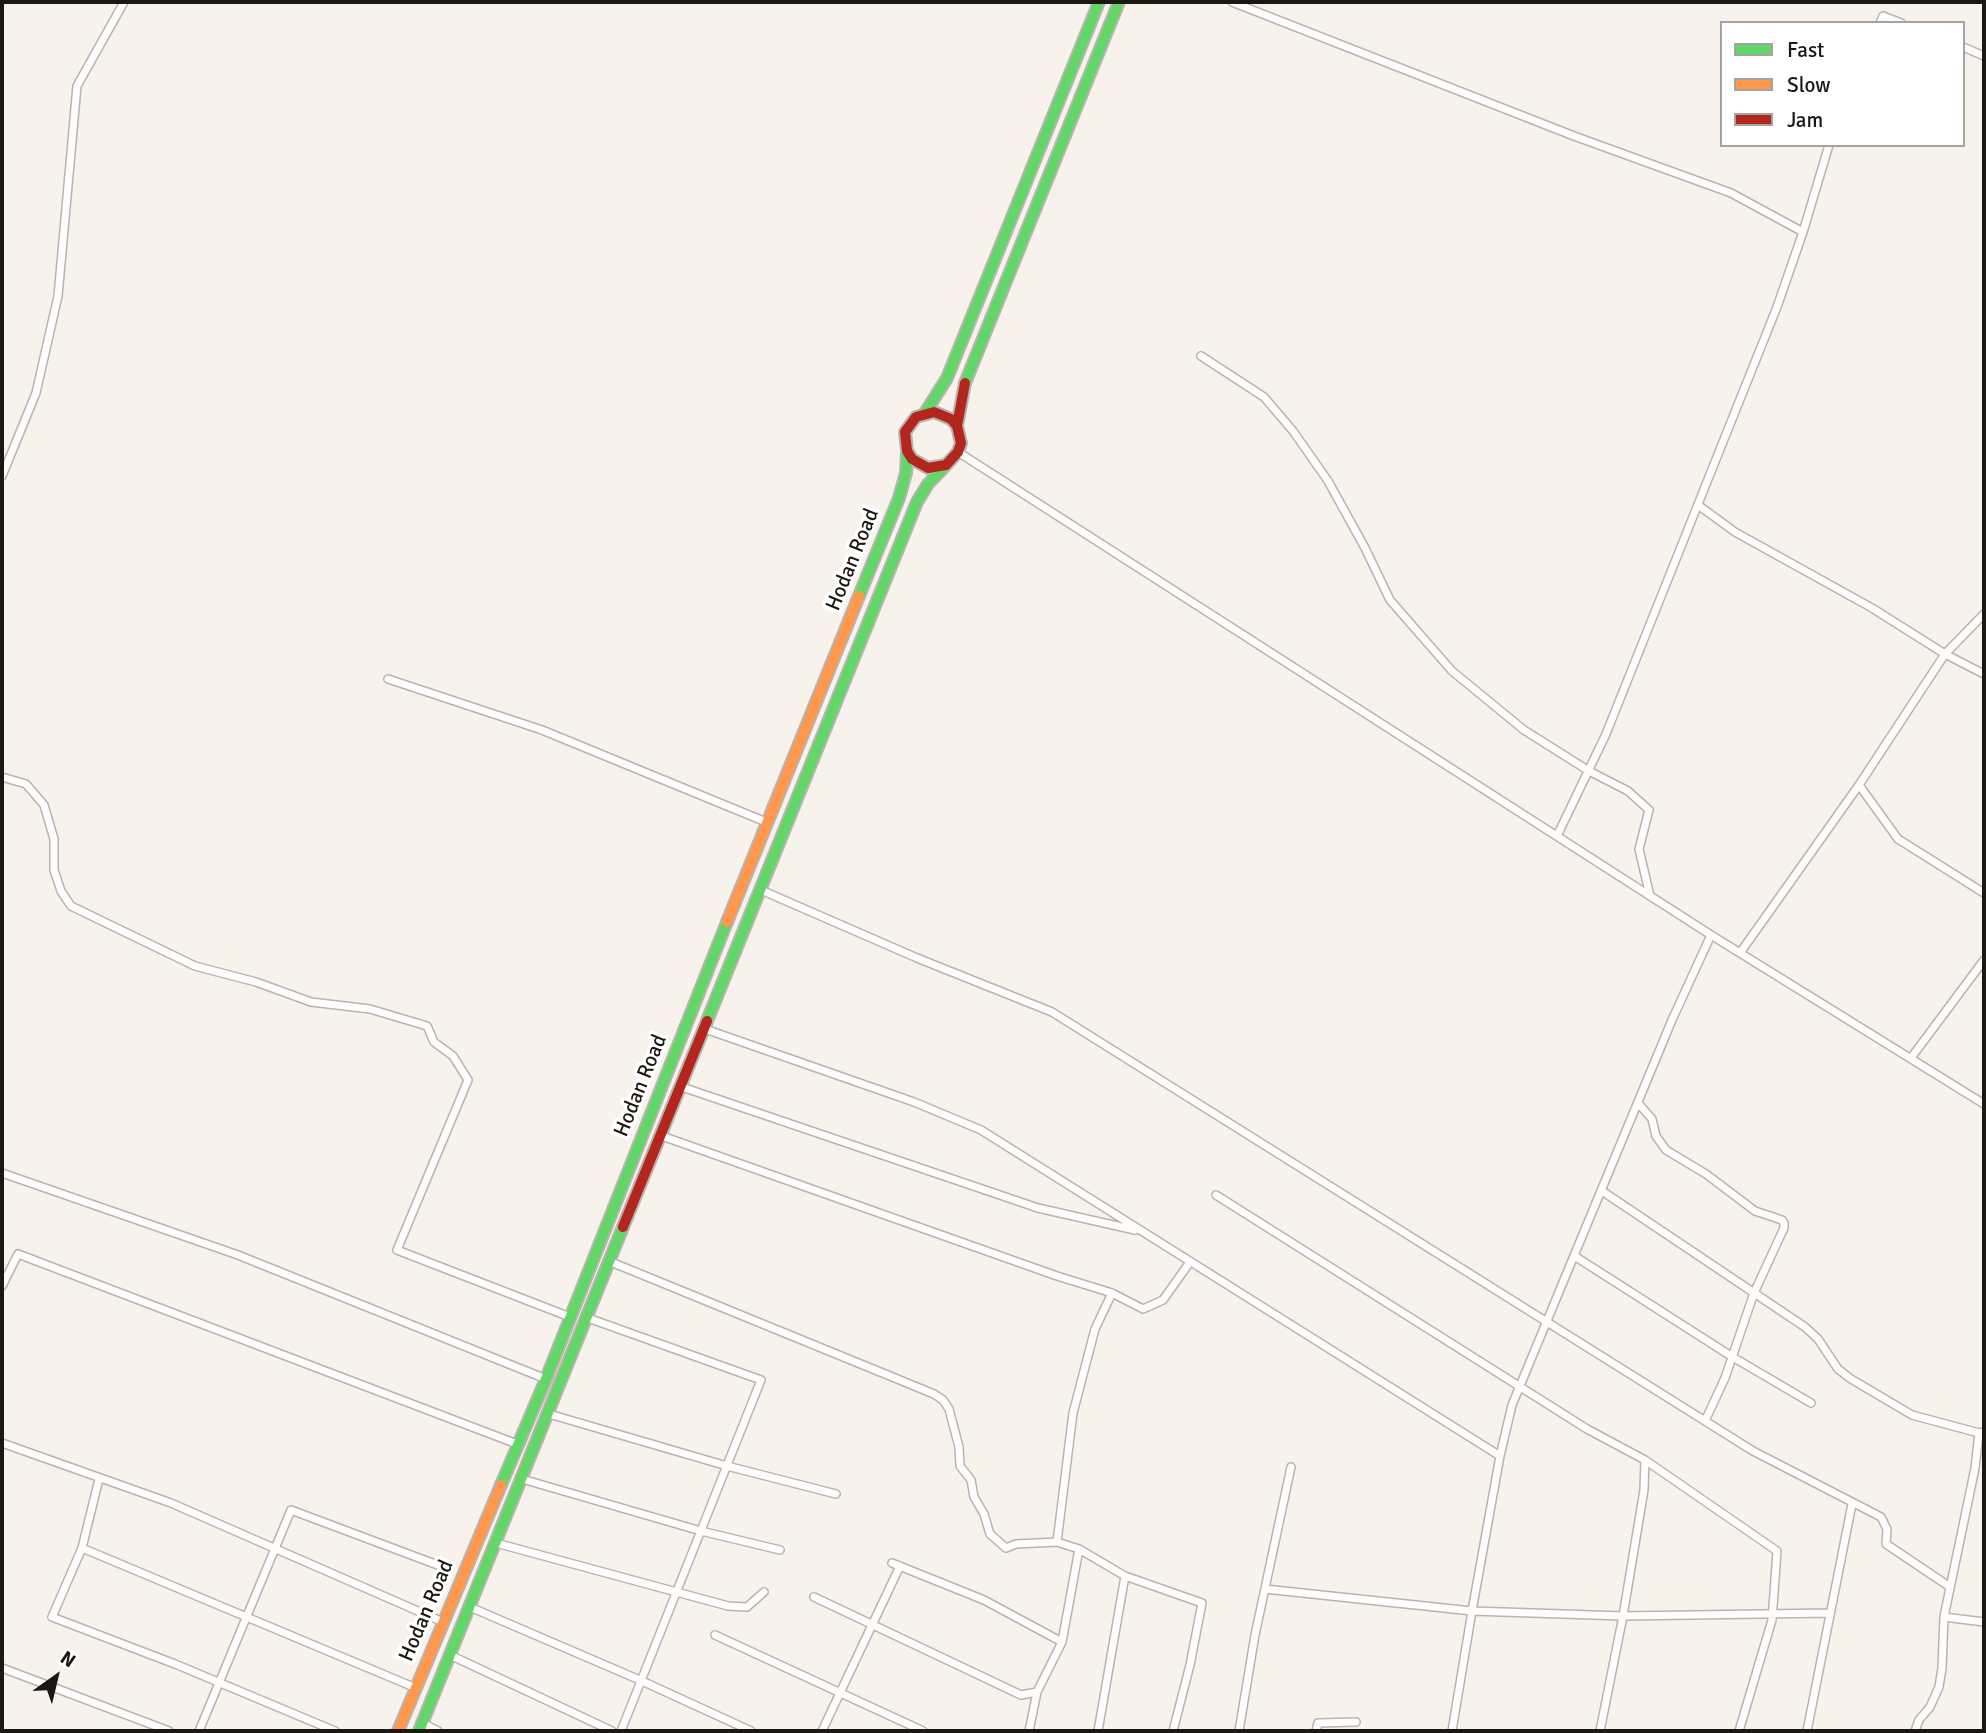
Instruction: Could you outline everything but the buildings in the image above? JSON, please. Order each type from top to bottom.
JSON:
[{"type":"main road","name":"Hodan Road","points":[[398,1731],[545,1379],[766,822],[899,498],[906,473],[905,432],[909,424],[925,413],[947,378],[1099,2]]},
{"type":"main road","points":[[958,452],[961,443],[957,426],[964,387],[1119,2]]},
{"type":"main road","points":[[925,413],[943,414],[957,426]]},
{"type":"main road","points":[[907,451],[919,465],[928,468],[946,465]]},
{"type":"main road","name":"Hodan Road","points":[[421,1727],[917,502],[928,484],[958,452]]},
{"type":"street","points":[[2,475],[36,393],[58,296],[77,86],[124,2]]},
{"type":"street","points":[[1232,2],[1574,136],[1731,193],[1803,232]]},
{"type":"street","points":[[1881,21],[1883,16],[1896,21]]},
{"type":"street","points":[[1965,48],[1984,56]]},
{"type":"street","points":[[1557,836],[1589,771],[1777,307],[1828,147]]},
{"type":"street","points":[[1200,356],[1264,397],[1293,432],[1328,481],[1366,548],[1390,600],[1452,670],[1524,730],[1589,771],[1628,791],[1649,810],[1639,849],[1650,896]]},
{"type":"street","points":[[958,452],[1711,935],[1984,1104]]},
{"type":"street","points":[[1698,505],[1735,532],[1984,674]]},
{"type":"street","points":[[1740,953],[1859,785],[1945,654],[1984,614]]},
{"type":"street","points":[[388,678],[542,730],[766,822]]},
{"type":"street","points":[[2,777],[26,784],[44,805],[54,839],[54,870],[61,891],[72,906],[195,966],[256,982],[311,1002],[370,1009],[427,1026],[434,1042],[453,1056],[468,1080],[397,1250],[570,1317]]},
{"type":"street","points":[[1859,785],[1898,839],[1984,893]]},
{"type":"street","points":[[761,890],[917,958],[1052,1012],[1753,1451],[1881,1517],[1887,1529],[1886,1544],[1950,1587]]},
{"type":"street","points":[[1452,1731],[1500,1456],[1512,1405],[1711,935]]},
{"type":"street","points":[[1911,1058],[1984,960]]},
{"type":"street","points":[[705,1029],[915,1101],[981,1130],[1500,1456]]},
{"type":"street","points":[[682,1087],[1038,1208],[1139,1231]]},
{"type":"street","points":[[1638,1103],[1652,1119],[1657,1136],[1666,1150],[1706,1174],[1755,1211],[1782,1220],[1784,1228],[1754,1293],[1725,1378],[1704,1421]]},
{"type":"street","points":[[662,1136],[1112,1293],[1143,1309],[1163,1300],[1190,1262]]},
{"type":"street","points":[[2,1173],[238,1255],[545,1379]]},
{"type":"street","points":[[1602,1191],[1812,1332],[1838,1369],[1851,1379],[1912,1415],[1982,1433],[1944,1617],[1939,1687],[1915,1731]]},
{"type":"street","points":[[1216,1195],[1587,1429],[1645,1460],[1777,1550],[1772,1614],[1739,1731]]},
{"type":"street","points":[[2,1286],[18,1254],[517,1444]]},
{"type":"street","points":[[1576,1257],[1731,1356],[1811,1403]]},
{"type":"street","points":[[611,1262],[934,1394],[949,1409],[959,1447],[960,1466],[971,1480],[974,1497],[984,1514],[990,1534],[1006,1548],[1016,1544],[1057,1542],[1079,1549],[1125,1576],[1202,1602],[1190,1665],[1173,1731]]},
{"type":"street","points":[[1057,1542],[1073,1413],[1095,1329],[1112,1293]]},
{"type":"street","points":[[588,1318],[761,1380],[621,1731]]},
{"type":"street","points":[[549,1414],[727,1466],[836,1494]]},
{"type":"street","points":[[2,1443],[171,1503],[443,1622]]},
{"type":"street","points":[[1600,1731],[1644,1490],[1645,1460]]},
{"type":"street","points":[[1239,1731],[1291,1467]]},
{"type":"street","points":[[99,1479],[82,1548],[51,1617],[335,1731]]},
{"type":"street","points":[[522,1479],[701,1531],[780,1550]]},
{"type":"street","points":[[1807,1731],[1852,1503]]},
{"type":"street","points":[[199,1731],[291,1510],[443,1567]]},
{"type":"street","points":[[496,1543],[728,1606],[747,1607],[764,1592]]},
{"type":"street","points":[[82,1548],[416,1688]]},
{"type":"street","points":[[1029,1731],[1037,1692],[1062,1642],[1079,1549]]},
{"type":"street","points":[[822,1731],[874,1624],[896,1564],[984,1600],[1062,1642]]},
{"type":"street","points":[[1098,1731],[1125,1576]]},
{"type":"street","points":[[1265,1589],[1472,1611],[1623,1616],[1830,1613]]},
{"type":"street","points":[[814,1597],[1021,1695],[1037,1692]]},
{"type":"street","points":[[470,1607],[751,1731]]},
{"type":"street","points":[[1944,1617],[1984,1622]]},
{"type":"street","points":[[715,1635],[923,1731]]},
{"type":"street","points":[[450,1655],[612,1731]]},
{"type":"street","points":[[2,1668],[169,1731]]},
{"type":"street","points":[[1316,1731],[1318,1723],[1356,1722]]},
{"type":"street","points":[[421,1727],[438,1731]]},
{"type":"traffic: fast","points":[[925,413],[947,378],[1099,2]]},
{"type":"traffic: fast","points":[[965,383],[1119,2]]},
{"type":"traffic: fast","points":[[859,596],[899,498],[906,473],[907,451]]},
{"type":"traffic: fast","points":[[707,1021],[917,502],[928,484],[946,465]]},
{"type":"traffic: fast","points":[[501,1485],[546,1379],[727,922]]},
{"type":"traffic: fast","points":[[419,1731],[623,1227]]},
{"type":"traffic: slow","points":[[727,922],[859,596]]},
{"type":"traffic: slow","points":[[398,1731],[501,1485]]},
{"type":"traffic: jam","points":[[957,426],[951,419],[934,412],[916,417],[905,432],[907,451],[912,459],[928,468],[946,465],[958,452],[961,443],[957,426],[965,383]]},
{"type":"traffic: jam","points":[[623,1227],[707,1021]]}]
